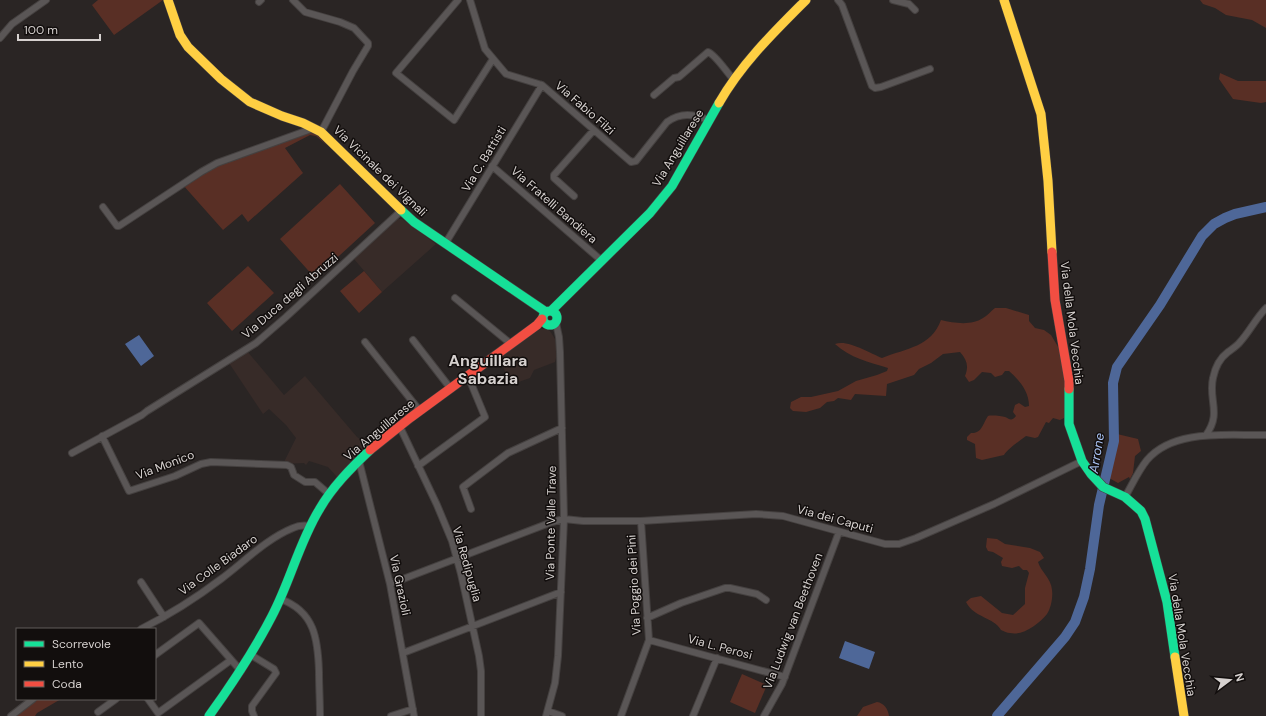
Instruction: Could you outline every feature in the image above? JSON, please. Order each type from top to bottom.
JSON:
[{"type":"street","points":[[0,38],[12,24],[46,0]]},
{"type":"street","name":"Via Vicinale dei Vignali","points":[[168,0],[180,35],[188,47],[218,76],[250,102],[317,130],[414,222],[548,319]]},
{"type":"street","points":[[103,207],[119,226],[217,162],[317,130],[352,71],[368,49],[368,46],[354,28],[340,22],[305,12],[292,0]]},
{"type":"street","points":[[458,0],[396,73],[453,120],[455,120],[493,59]]},
{"type":"street","name":"Via Fabio Filzi","points":[[470,0],[480,38],[485,49],[506,74],[542,85],[631,162],[636,161],[667,122],[674,117],[689,114],[697,115],[709,120]]},
{"type":"street","name":"Via Anguillarese","points":[[209,716],[241,671],[264,633],[280,599],[310,526],[329,494],[359,461],[420,411],[511,344],[548,319],[561,301],[650,213],[672,186],[709,120],[734,80],[763,43],[806,0]]},
{"type":"street","points":[[838,0],[842,5],[871,84],[874,87],[882,87],[930,69]]},
{"type":"street","points":[[893,0],[909,4],[915,10]]},
{"type":"street","name":"Via della Mola Vecchia","points":[[1004,0],[1040,111],[1048,182],[1055,300],[1069,381],[1069,424],[1082,461],[1091,474],[1103,487],[1125,497],[1141,511],[1162,579],[1167,602],[1184,716]]},
{"type":"street","points":[[654,95],[674,78],[679,77],[708,52],[710,52],[734,80]]},
{"type":"street","name":"Via C. Battisti","points":[[445,244],[542,85]]},
{"type":"street","points":[[574,196],[554,178],[554,175],[594,131]]},
{"type":"street","name":"Via Fratelli Bandiera","points":[[492,166],[602,261]]},
{"type":"street","name":"Via Duca degli Abruzzi","points":[[72,453],[142,415],[256,343],[402,210]]},
{"type":"street","points":[[455,298],[511,344]]},
{"type":"street","points":[[1206,435],[1211,429],[1214,421],[1212,382],[1217,367],[1224,356],[1241,342],[1266,308]]},
{"type":"street","name":"Via Ponte Valle Trave","points":[[547,714],[555,683],[558,656],[564,519],[560,352],[548,319]]},
{"type":"street","points":[[413,340],[451,389]]},
{"type":"street","points":[[365,342],[420,411]]},
{"type":"street","points":[[418,466],[485,417],[468,376]]},
{"type":"street","name":"Via Redipuglia","points":[[400,427],[452,541],[481,671],[481,716]]},
{"type":"street","points":[[471,509],[463,487],[508,453],[562,428]]},
{"type":"street","points":[[1125,497],[1145,463],[1157,452],[1179,441],[1206,435],[1266,435]]},
{"type":"street","name":"Via Monico","points":[[102,436],[129,491],[175,476],[201,464],[210,462],[287,465],[291,467],[294,475],[305,482],[315,482],[329,494]]},
{"type":"street","name":"Via Grazioli","points":[[359,461],[390,584],[414,716]]},
{"type":"street","name":"Via dei Caputi","points":[[564,519],[582,521],[641,521],[756,514],[783,516],[884,544],[898,544],[916,538],[994,504],[1082,461]]},
{"type":"street","points":[[390,584],[552,522],[564,519]]},
{"type":"street","name":"Via Poggio dei Pini","points":[[621,716],[648,640],[641,521]]},
{"type":"street","name":"Via Colle Biadaro","points":[[143,628],[164,617],[221,579],[278,535],[303,524],[310,526]]},
{"type":"street","name":"Via Ludwig van Beethoven","points":[[764,716],[785,676],[839,532]]},
{"type":"street","points":[[141,582],[164,617]]},
{"type":"street","points":[[647,618],[681,603],[725,588],[757,594],[766,600]]},
{"type":"street","points":[[403,653],[561,592]]},
{"type":"street","points":[[280,599],[291,602],[302,612],[310,622],[316,636],[318,650],[320,716]]},
{"type":"street","points":[[156,654],[198,623],[241,671]]},
{"type":"street","name":"Via L. Perosi","points":[[648,640],[785,676]]},
{"type":"street","points":[[251,655],[274,669],[276,673],[252,706],[254,716]]},
{"type":"street","points":[[693,716],[718,658]]},
{"type":"street","points":[[149,700],[158,713],[231,660]]},
{"type":"street","points":[[10,716],[32,700]]},
{"type":"street","points":[[98,712],[115,700]]},
{"type":"street","points":[[391,716],[413,709]]},
{"type":"street","points":[[547,714],[562,716]]},
{"type":"shaded area","points":[[98,0],[163,0],[114,35],[92,5]]},
{"type":"shaded area","points":[[1200,0],[1266,0],[1266,28],[1252,20],[1226,15],[1215,8],[1203,4]]},
{"type":"shaded area","points":[[1220,73],[1238,81],[1266,81],[1266,102],[1261,103],[1233,99],[1219,79]]},
{"type":"shaded area","points":[[309,131],[317,135],[329,147],[316,136],[310,135],[285,148],[303,173],[248,222],[242,214],[223,230],[183,185],[221,163]]},
{"type":"shaded area","points":[[340,184],[375,223],[315,278],[280,239]]},
{"type":"shaded area","points":[[398,219],[402,219],[436,244],[382,292],[354,259]]},
{"type":"shaded area","points":[[248,266],[274,293],[232,331],[207,303]]},
{"type":"shaded area","points":[[364,271],[382,292],[359,313],[340,291]]},
{"type":"shaded area","points":[[995,308],[1006,308],[1029,315],[1029,321],[1035,328],[1044,330],[1051,335],[1060,350],[1065,376],[1064,418],[1060,420],[1053,418],[1049,423],[1046,422],[1038,437],[1035,438],[1026,436],[1004,455],[982,460],[976,458],[975,444],[967,440],[967,437],[971,433],[978,432],[982,428],[988,416],[1002,416],[1010,420],[1013,419],[1016,416],[1013,412],[1015,405],[1019,403],[1025,407],[1029,406],[1027,395],[1020,382],[1009,371],[1005,371],[1002,375],[995,377],[991,373],[982,372],[974,380],[969,382],[965,376],[967,363],[960,352],[943,354],[931,363],[919,369],[914,375],[887,384],[886,396],[855,394],[851,400],[838,398],[834,401],[827,402],[820,408],[806,412],[793,411],[790,408],[791,402],[801,397],[811,397],[838,391],[856,381],[887,371],[888,368],[853,356],[835,344],[846,343],[882,358],[909,349],[925,341],[937,329],[941,320],[957,323],[978,321]]},
{"type":"shaded area","points":[[541,329],[550,331],[555,339],[557,354],[555,362],[534,370],[530,378],[510,385],[500,358],[529,335]]},
{"type":"shaded area","points":[[247,351],[284,395],[305,376],[357,437],[368,444],[337,477],[328,467],[309,461],[306,465],[304,463],[283,464],[296,438],[286,425],[269,409],[263,414],[229,363]]},
{"type":"shaded area","points":[[1117,434],[1138,439],[1141,451],[1135,456],[1133,473],[1130,479],[1129,477],[1118,483],[1109,478]]},
{"type":"shaded area","points":[[987,538],[997,539],[1005,544],[1030,548],[1040,552],[1044,558],[1038,562],[1051,586],[1051,606],[1044,618],[1020,633],[1008,633],[1001,630],[994,622],[974,611],[966,602],[971,598],[981,596],[1002,613],[1013,615],[1025,604],[1025,588],[1029,573],[1027,570],[1023,570],[1019,566],[1012,568],[1002,566],[1001,562],[1003,558],[993,552],[988,551],[986,547]]},
{"type":"shaded area","points":[[742,674],[767,685],[755,713],[730,702]]},
{"type":"shaded area","points":[[35,700],[59,700],[37,713],[35,716],[15,716]]},
{"type":"shaded area","points":[[877,702],[885,707],[889,716],[857,716],[863,707]]},
{"type":"water","points":[[139,335],[154,356],[141,366],[125,344]]},
{"type":"water","points":[[845,641],[875,652],[869,669],[839,658]]},
{"type":"waterway","name":"Arrone","points":[[997,716],[1065,637],[1075,622],[1084,597],[1090,569],[1099,505],[1114,441],[1113,383],[1117,367],[1160,305],[1202,236],[1214,224],[1225,218],[1235,214],[1266,207]]},
{"type":"traffic: fast","points":[[551,311],[650,213],[672,186],[719,103]]},
{"type":"traffic: fast","points":[[401,210],[414,222],[546,312]]},
{"type":"traffic: fast","points":[[547,311],[553,311],[557,315],[557,318],[557,321],[553,325],[547,325],[543,321],[543,315],[547,311]]},
{"type":"traffic: fast","points":[[1069,389],[1069,424],[1082,461],[1103,487],[1125,497],[1141,511],[1145,519],[1167,602],[1175,657]]},
{"type":"traffic: fast","points":[[209,716],[226,692],[265,629],[319,510],[336,486],[370,450]]},
{"type":"traffic: slow","points":[[168,0],[180,35],[188,47],[221,79],[250,102],[282,116],[303,123],[321,132],[401,210]]},
{"type":"traffic: slow","points":[[719,103],[748,61],[770,36],[806,0]]},
{"type":"traffic: slow","points":[[1004,0],[1041,114],[1048,181],[1052,252]]},
{"type":"traffic: slow","points":[[1175,657],[1184,716]]},
{"type":"traffic: jam","points":[[1052,252],[1055,300],[1069,381],[1069,389]]},
{"type":"traffic: jam","points":[[370,450],[410,418],[537,325],[542,319]]},
{"type":"district","name":"Anguillara Sabazia","points":[[488,369]]}]
